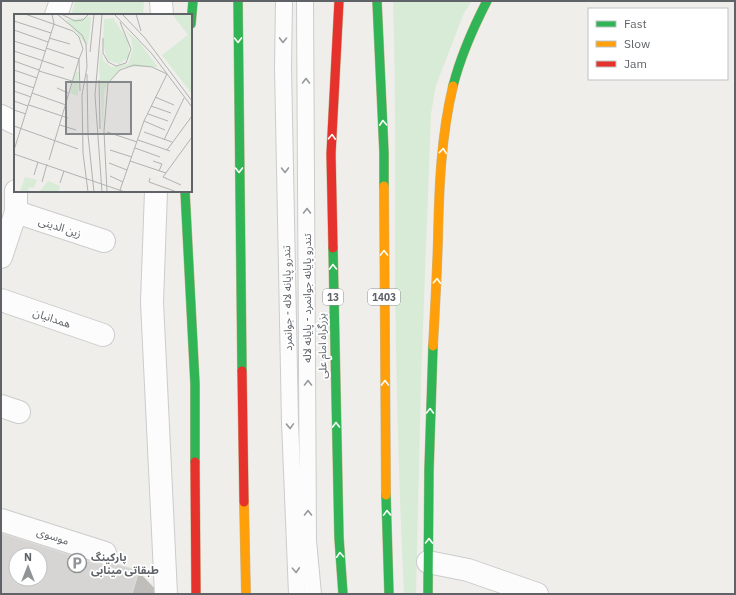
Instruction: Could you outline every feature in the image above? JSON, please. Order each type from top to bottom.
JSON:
[{"type":"highway","points":[[191,14],[192,1]]},
{"type":"highway","points":[[238,1],[243,479],[246,594]]},
{"type":"highway","name":"بزرگراه امام علی","points":[[339,1],[331,154],[339,538],[343,594]]},
{"type":"highway","name":"1403","points":[[378,1],[384,153],[385,457],[389,594]]},
{"type":"highway","points":[[428,594],[430,395],[442,162],[447,110],[458,67],[476,18],[487,1]]},
{"type":"highway","points":[[185,192],[195,384],[196,594]]},
{"type":"street","points":[[56,14],[61,1]]},
{"type":"street","points":[[161,1],[162,14]]},
{"type":"street","points":[[1,116],[14,122]]},
{"type":"street","points":[[1,257],[16,212],[16,192]]},
{"type":"street","points":[[156,192],[152,302],[166,594]]},
{"type":"street","name":"زین الدینی","points":[[16,212],[104,241]]},
{"type":"street","name":"همدانیان","points":[[1,300],[103,335]]},
{"type":"street","name":"موسوی","points":[[1,520],[105,553]]},
{"type":"street","points":[[428,562],[468,570],[537,594]]},
{"type":"lane","name":"تندرو پایانه لاله - جوانمرد","points":[[284,1],[283,74],[290,422],[297,594]]},
{"type":"lane","name":"تندرو پایانه جوانمرد - پایانه لاله","points":[[305,1],[308,540],[313,594]]},
{"type":"green space","points":[[75,1],[144,1],[143,14],[71,14]]},
{"type":"green space","points":[[393,1],[472,1],[464,13],[436,85],[431,114],[421,379],[416,594],[404,594],[395,316],[395,104]]},
{"type":"building","name":"پارکینگ طبقاتی مینابی","points":[[1,533],[45,547],[8,547],[8,587],[48,587],[48,548],[101,565],[113,563],[139,571],[132,594],[1,594]]},
{"type":"traffic: fast","points":[[192,14],[193,1]]},
{"type":"traffic: fast","points":[[238,1],[242,371]]},
{"type":"traffic: fast","points":[[377,1],[384,153],[384,186]]},
{"type":"traffic: fast","points":[[453,86],[467,43],[487,1]]},
{"type":"traffic: fast","points":[[185,192],[195,384],[195,462]]},
{"type":"traffic: fast","points":[[333,248],[339,538],[343,594]]},
{"type":"traffic: fast","points":[[428,594],[429,470],[433,346]]},
{"type":"traffic: fast","points":[[386,495],[389,594]]},
{"type":"traffic: slow","points":[[433,346],[441,162],[453,86]]},
{"type":"traffic: slow","points":[[384,186],[386,495]]},
{"type":"traffic: slow","points":[[244,502],[246,594]]},
{"type":"traffic: jam","points":[[333,248],[331,154],[339,1]]},
{"type":"traffic: jam","points":[[242,371],[244,502]]},
{"type":"traffic: jam","points":[[195,462],[196,594]]},
{"type":"place","name":"پارکینگ طبقاتی مینابی","points":[[77,563]]}]
